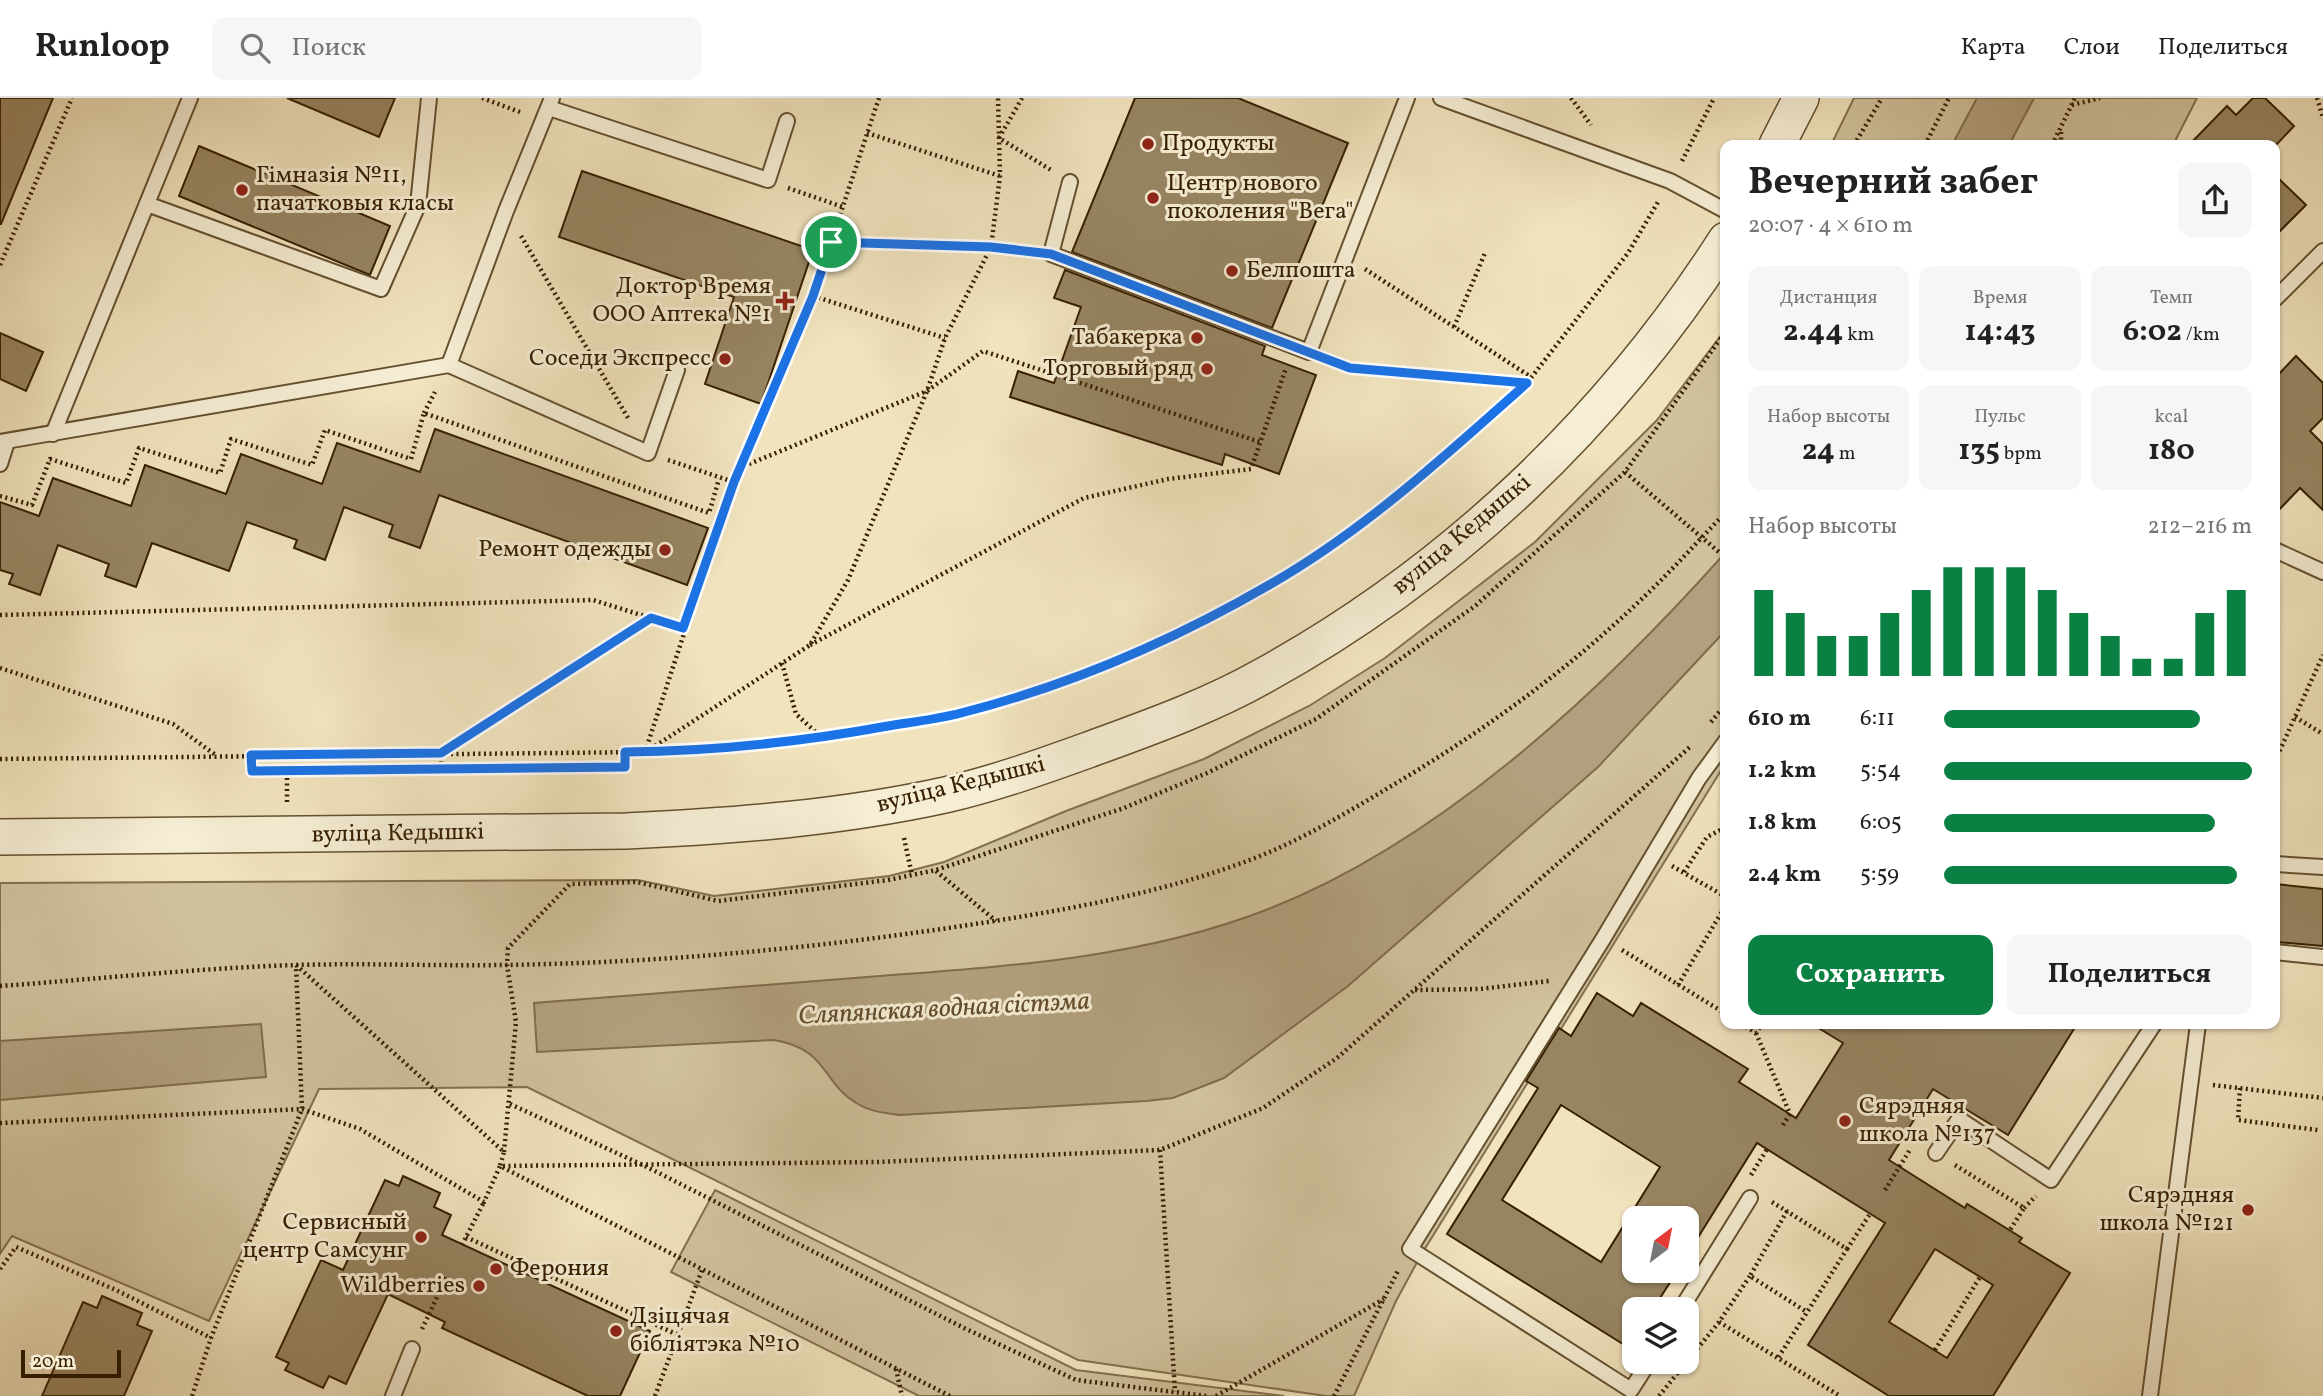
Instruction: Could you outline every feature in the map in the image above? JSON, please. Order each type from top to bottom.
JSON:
[{"type":"street","points":[[1780,140],[1801,98]]},
{"type":"street","name":"вуліца Кедышкі","points":[[0,837],[626,831],[719,827],[897,804],[947,794],[1055,762],[1151,727],[1261,678],[1367,612],[1432,564],[1547,464],[1606,402],[1669,326],[1720,249]]},
{"type":"lane","points":[[52,434],[190,98]]},
{"type":"lane","points":[[147,204],[381,289],[418,205],[429,98]]},
{"type":"lane","points":[[1070,182],[1051,254],[1309,352],[1407,98]]},
{"type":"lane","points":[[1441,98],[1670,181],[1720,208]]},
{"type":"lane","points":[[449,365],[506,211],[548,109],[768,180],[787,121]]},
{"type":"lane","points":[[2280,294],[2323,251]]},
{"type":"lane","points":[[0,464],[4,442],[449,365],[648,453],[677,370]]},
{"type":"lane","points":[[2280,552],[2323,572]]},
{"type":"lane","points":[[1641,1374],[1631,1390],[1410,1249],[1603,939],[1699,778],[1720,749]]},
{"type":"lane","points":[[2280,864],[2323,867]]},
{"type":"lane","points":[[2280,953],[2323,957]]},
{"type":"lane","points":[[1936,1153],[1959,1119],[2051,1180],[2151,1029]]},
{"type":"lane","points":[[2150,1396],[2197,1029]]},
{"type":"lane","points":[[1688,1297],[1747,1191]]},
{"type":"lane","points":[[393,1396],[412,1349]]},
{"type":"path","points":[[0,265],[72,98]]},
{"type":"path","points":[[482,98],[548,109]]},
{"type":"path","points":[[645,752],[683,628],[734,482],[813,296],[879,98]]},
{"type":"path","points":[[810,645],[848,580],[927,391],[945,338],[991,247],[1000,176],[998,98]]},
{"type":"path","points":[[999,138],[1022,98]]},
{"type":"path","points":[[1571,98],[1588,123],[1600,128]]},
{"type":"path","points":[[0,759],[645,752],[822,738],[961,713],[1050,685],[1156,645],[1270,585],[1353,530],[1438,463],[1527,383],[1628,253],[1682,161],[1714,98]]},
{"type":"path","points":[[1857,140],[1882,98]]},
{"type":"path","points":[[1928,140],[1949,98]]},
{"type":"path","points":[[2054,140],[2075,98]]},
{"type":"path","points":[[2072,104],[2100,98]]},
{"type":"path","points":[[2317,98],[2323,118]]},
{"type":"path","points":[[2061,125],[2061,140]]},
{"type":"path","points":[[867,132],[1000,176]]},
{"type":"path","points":[[999,138],[1070,182]]},
{"type":"path","points":[[1670,156],[1682,161]]},
{"type":"path","points":[[768,180],[843,207]]},
{"type":"path","points":[[506,211],[648,453],[734,482]]},
{"type":"path","points":[[831,242],[991,247],[1051,254]]},
{"type":"path","points":[[1454,327],[1485,253]]},
{"type":"path","points":[[1345,256],[1531,377]]},
{"type":"path","points":[[813,296],[945,338]]},
{"type":"path","points":[[462,1245],[500,1166],[503,1152],[510,1104],[516,1022],[507,965],[508,948],[570,884],[637,882],[718,901],[831,889],[936,870],[1124,808],[1207,773],[1316,719],[1475,606],[1625,472],[1720,339]]},
{"type":"path","points":[[645,752],[810,645],[1084,498],[1168,479],[1251,469],[1293,346]]},
{"type":"path","points":[[742,467],[927,391],[983,351],[1260,442]]},
{"type":"path","points":[[1309,352],[1350,368],[1527,383]]},
{"type":"path","points":[[0,496],[33,505],[50,459],[126,482],[139,448],[220,473],[231,439],[312,465],[326,430],[411,459],[424,413],[709,513],[719,479]]},
{"type":"path","points":[[1625,472],[1720,553]]},
{"type":"path","points":[[0,986],[296,965],[507,965],[721,954],[879,939],[1059,911],[1248,861],[1336,819],[1439,758],[1511,708],[1619,619],[1720,518]]},
{"type":"path","points":[[0,615],[593,600],[683,628]]},
{"type":"path","points":[[441,753],[651,618]]},
{"type":"path","points":[[2280,750],[2323,655]]},
{"type":"path","points":[[782,663],[796,714],[822,738]]},
{"type":"path","points":[[0,668],[173,724],[217,756]]},
{"type":"path","points":[[1710,724],[1720,712]]},
{"type":"path","points":[[2295,717],[2323,734]]},
{"type":"path","points":[[500,1166],[878,1162],[1160,1150],[1263,1108],[1337,1058],[1694,744]]},
{"type":"path","points":[[251,755],[252,771],[625,767],[625,752]]},
{"type":"path","points":[[441,753],[441,769]]},
{"type":"path","points":[[1720,830],[1707,837],[1684,872],[1720,893]]},
{"type":"path","points":[[936,870],[996,921]]},
{"type":"path","points":[[1678,985],[1720,915]]},
{"type":"path","points":[[1603,939],[1720,1010]]},
{"type":"path","points":[[192,1396],[211,1338],[302,1109],[296,965]]},
{"type":"path","points":[[296,965],[503,1152]]},
{"type":"path","points":[[1414,990],[1480,989],[1578,978]]},
{"type":"path","points":[[1749,1029],[1756,1033],[1790,1114],[1781,1128]]},
{"type":"path","points":[[1756,1033],[1759,1029]]},
{"type":"path","points":[[2190,1082],[2323,1098]]},
{"type":"path","points":[[2240,1088],[2238,1121],[2318,1130]]},
{"type":"path","points":[[510,1104],[645,1166],[964,1328],[1076,1380],[1207,1396]]},
{"type":"path","points":[[0,1122],[302,1109],[360,1129],[484,1202]]},
{"type":"path","points":[[1885,1190],[1916,1140],[2024,1208],[2010,1230]]},
{"type":"path","points":[[1747,1191],[1768,1149]]},
{"type":"path","points":[[1160,1150],[1175,1392]]},
{"type":"path","points":[[500,1166],[950,1396]]},
{"type":"path","points":[[1766,1198],[1847,1249]]},
{"type":"path","points":[[1659,1396],[1719,1322],[1750,1276],[1787,1211]]},
{"type":"path","points":[[1778,1358],[1870,1214]]},
{"type":"path","points":[[466,1237],[678,1335]]},
{"type":"path","points":[[0,1269],[16,1247],[116,1290],[211,1338]]},
{"type":"path","points":[[1334,1396],[1410,1249]]},
{"type":"path","points":[[499,1262],[502,1254]]},
{"type":"path","points":[[655,1396],[702,1270]]},
{"type":"path","points":[[412,1349],[447,1276]]},
{"type":"path","points":[[1750,1276],[1807,1312]]},
{"type":"path","points":[[1935,1350],[1980,1277]]},
{"type":"path","points":[[1216,1396],[1384,1300]]},
{"type":"path","points":[[624,1319],[627,1312]]},
{"type":"path","points":[[1719,1322],[1840,1396]]},
{"type":"path","points":[[896,1368],[902,1396]]},
{"type":"shaded area","points":[[1854,98],[2197,98],[2176,140],[1833,140]]},
{"type":"shaded area","points":[[1720,337],[1720,772],[1421,1255],[1396,1301],[1354,1396],[1326,1396],[1078,1360],[527,1087],[319,1089],[209,1321],[12,1236],[0,1254],[0,883],[638,880],[714,896],[889,876],[944,862],[1066,811],[1204,759],[1309,706],[1385,658],[1535,542],[1657,420]]},
{"type":"shaded area","points":[[715,1190],[1076,1370],[1284,1396],[919,1396],[671,1272]]},
{"type":"water","points":[[1977,98],[2034,98],[2012,140],[1955,140]]},
{"type":"water","name":"Сляпянская водная сістэма","points":[[1720,558],[1720,636],[1598,767],[1348,986],[1224,1078],[1173,1098],[900,1115],[863,1107],[846,1096],[805,1051],[792,1044],[774,1040],[537,1052],[534,1003],[978,968],[1076,957],[1172,939],[1266,910],[1331,881],[1394,845],[1456,804],[1572,709]]},
{"type":"water","points":[[261,1024],[266,1077],[0,1100],[0,1041]]},
{"type":"building","points":[[0,98],[53,98],[1,224],[0,224]]},
{"type":"building","points":[[287,98],[395,98],[379,137]]},
{"type":"building","points":[[1135,98],[1238,98],[1348,143],[1272,328],[1072,252]]},
{"type":"building","points":[[2253,98],[2265,98],[2294,126],[2280,141],[2194,140],[2227,106],[2236,115]]},
{"type":"building","name":"Гімназія №11, пачатковыя класы","points":[[199,146],[390,226],[370,275],[179,196]]},
{"type":"building","points":[[582,171],[813,250],[761,404],[705,384],[734,297],[559,237]]},
{"type":"building","points":[[2280,180],[2306,205],[2280,231]]},
{"type":"building","points":[[1065,270],[1265,346],[1262,355],[1316,375],[1279,474],[1225,454],[1222,465],[1010,397],[1018,371],[1054,383],[1081,307],[1054,298]]},
{"type":"building","points":[[0,333],[43,352],[26,391],[0,379]]},
{"type":"building","points":[[2296,356],[2323,383],[2323,418],[2310,431],[2323,444],[2323,510],[2300,488],[2280,509],[2280,373]]},
{"type":"building","points":[[435,429],[708,528],[687,585],[439,495],[420,548],[389,537],[393,525],[344,507],[325,560],[294,548],[297,540],[247,522],[229,571],[152,543],[136,587],[105,576],[109,564],[58,545],[40,595],[9,584],[13,574],[0,570],[0,502],[39,516],[53,478],[131,506],[145,465],[226,494],[241,454],[322,484],[337,443],[420,472]]},
{"type":"building","points":[[2280,885],[2323,889],[2323,946],[2280,942]]},
{"type":"building","points":[[1597,993],[1633,1016],[1641,1003],[1748,1069],[1739,1082],[1796,1118],[1843,1043],[1820,1029],[2074,1029],[2008,1135],[1933,1089],[1889,1160],[1965,1208],[1967,1204],[2022,1238],[2019,1242],[2070,1273],[1993,1396],[1889,1396],[1808,1345],[1885,1223],[1757,1143],[1699,1236],[1699,1206],[1636,1206],[1660,1167],[1561,1105],[1502,1200],[1601,1262],[1622,1228],[1622,1283],[1670,1283],[1661,1297],[1622,1297],[1622,1343],[1447,1234],[1538,1088],[1526,1081],[1559,1028],[1571,1036]],"holes":[[[1935,1249],[1993,1285],[1947,1358],[1889,1322]]]},
{"type":"building","points":[[403,1176],[440,1193],[434,1207],[451,1215],[442,1235],[650,1331],[620,1396],[588,1396],[442,1328],[445,1322],[388,1294],[346,1384],[329,1376],[323,1388],[285,1370],[289,1363],[276,1357],[321,1260],[343,1270],[385,1180],[399,1186]]},
{"type":"building","points":[[102,1296],[142,1313],[137,1325],[152,1331],[124,1396],[42,1396],[83,1302],[97,1308]]},
{"type":"place","name":"Продукты","points":[[1148,144]]},
{"type":"place","name":"Гімназія №11, пачатковыя класы","points":[[242,190]]},
{"type":"place","name":"Центр нового поколения \"Вега\"","points":[[1153,198]]},
{"type":"place","name":"Белпошта","points":[[1232,271]]},
{"type":"place","name":"Доктор Время ООО Аптека №1","points":[[785,301]]},
{"type":"place","name":"Табакерка","points":[[1197,338]]},
{"type":"place","name":"Соседи Экспресс","points":[[725,359]]},
{"type":"place","name":"Торговый ряд","points":[[1207,369]]},
{"type":"place","name":"Ремонт одежды","points":[[665,550]]},
{"type":"place","name":"Сярэдняя школа №137","points":[[1845,1121]]},
{"type":"place","name":"Сярэдняя школа №121","points":[[2248,1210]]},
{"type":"place","name":"Сервисный центр Самсунг","points":[[421,1237]]},
{"type":"place","name":"Ферония","points":[[496,1269]]},
{"type":"place","name":"Wildberries","points":[[479,1286]]},
{"type":"place","name":"Дзіцячая бібліятэка №10","points":[[616,1331]]},
{"type":"route","points":[[831,242],[991,247],[1051,254],[1350,368],[1527,383],[1438,463],[1353,530],[1270,585],[1156,645],[1050,685],[961,713],[822,738],[736,747],[625,752],[625,767],[252,771],[251,755],[441,753],[651,618],[683,628],[734,482],[813,296],[831,242]]}]
